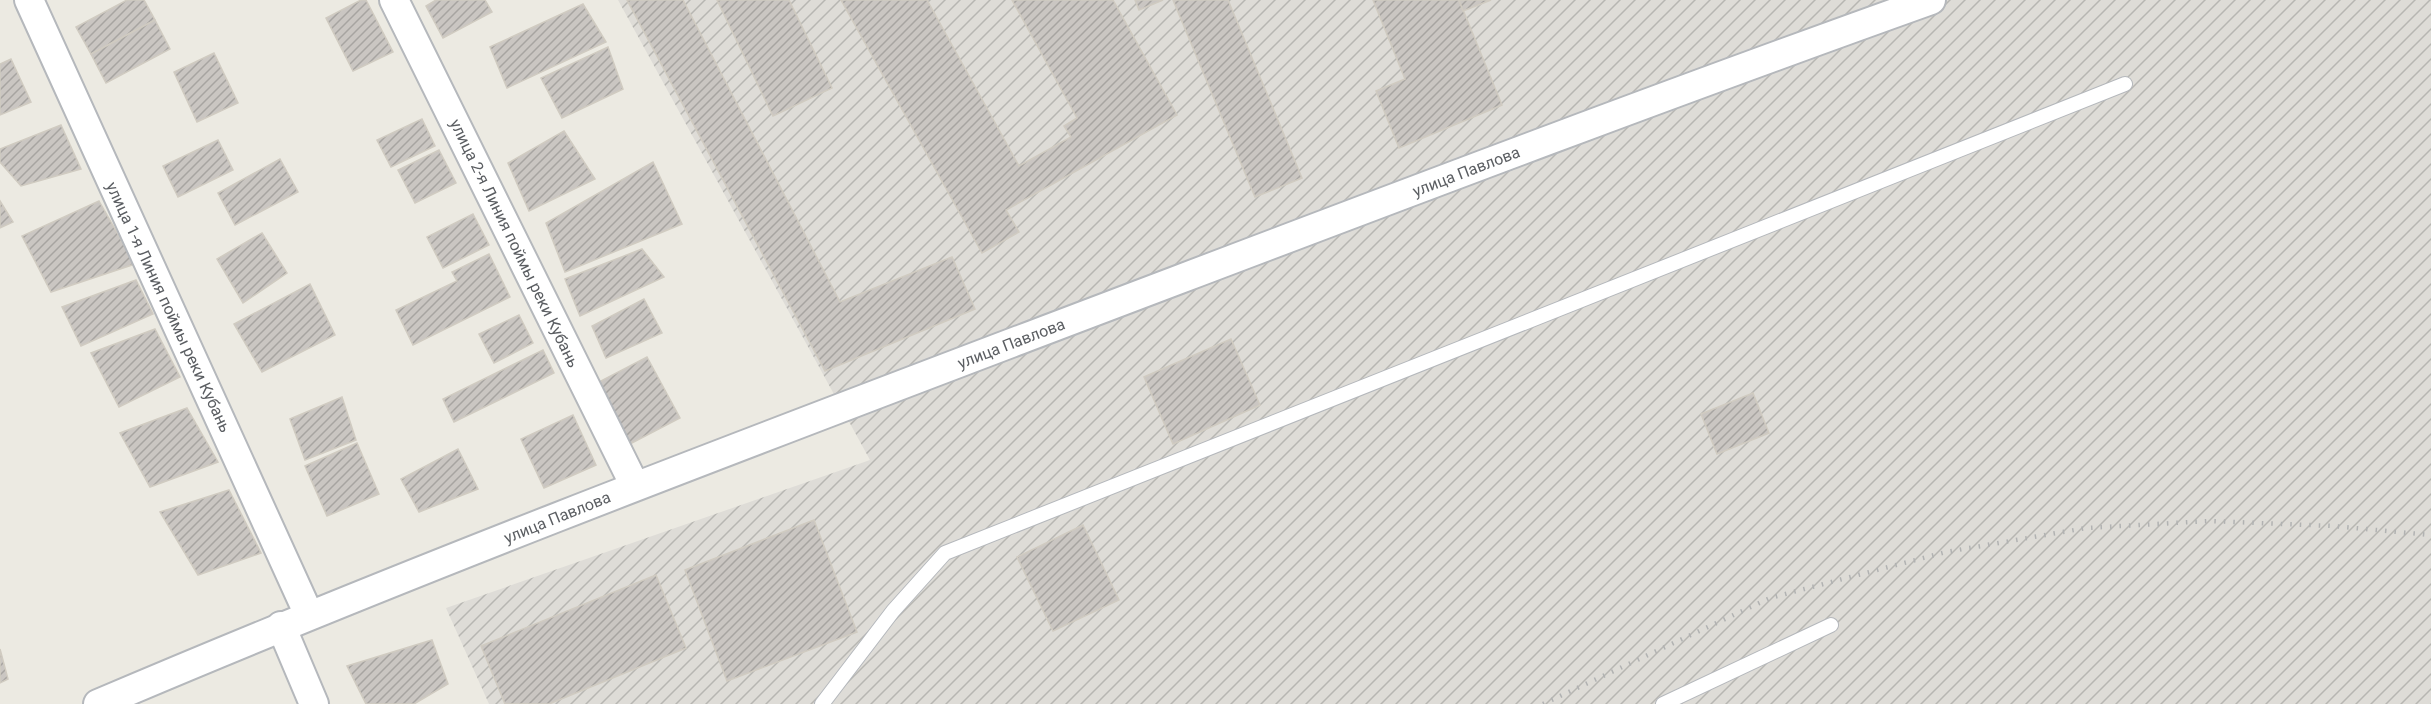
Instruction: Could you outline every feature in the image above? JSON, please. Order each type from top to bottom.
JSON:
[{"type":"street","name":"улица 1-я Линия поймы реки Кубань","points":[[29,0],[309,615]]},
{"type":"street","name":"улица 2-я Линия поймы реки Кубань","points":[[394,0],[635,486]]},
{"type":"street","name":"улица Павлова","points":[[98,704],[281,626],[635,486],[1680,90],[1931,0]]},
{"type":"street","points":[[281,626],[314,704]]},
{"type":"lane","points":[[822,704],[893,611],[945,552],[2125,84]]},
{"type":"lane","points":[[1663,704],[1831,625]]},
{"type":"shaded area","points":[[618,0],[2431,0],[2431,704],[489,704],[446,608],[870,460]]},
{"type":"building","points":[[127,0],[144,0],[155,20],[91,54],[76,27]]},
{"type":"building","points":[[361,0],[366,0],[393,52],[353,71],[326,18]]},
{"type":"building","points":[[436,0],[485,0],[492,12],[443,38],[426,6]]},
{"type":"building","points":[[627,0],[683,0],[840,302],[952,257],[975,309],[825,371]]},
{"type":"building","points":[[717,0],[789,0],[832,88],[773,116]]},
{"type":"building","points":[[841,0],[927,0],[1019,166],[1071,137],[1064,126],[1077,118],[1012,0],[1113,0],[1177,115],[1006,210],[1019,232],[982,253]]},
{"type":"building","points":[[1135,0],[1163,0],[1139,10]]},
{"type":"building","points":[[1173,0],[1228,0],[1302,178],[1255,197]]},
{"type":"building","points":[[1373,0],[1459,0],[1502,105],[1399,148],[1376,91],[1405,79]]},
{"type":"building","points":[[1459,0],[1491,0],[1463,11]]},
{"type":"building","points":[[583,4],[606,42],[507,88],[490,47]]},
{"type":"building","points":[[155,20],[170,49],[106,83],[91,54]]},
{"type":"building","points":[[608,47],[623,89],[562,118],[541,78]]},
{"type":"building","points":[[214,53],[238,103],[197,122],[174,72]]},
{"type":"building","points":[[11,59],[31,102],[0,115],[0,64]]},
{"type":"building","points":[[422,119],[435,146],[391,167],[377,140]]},
{"type":"building","points":[[61,125],[81,169],[21,186],[0,162],[0,149]]},
{"type":"building","points":[[564,131],[595,179],[529,211],[508,163]]},
{"type":"building","points":[[218,140],[233,170],[178,197],[163,166]]},
{"type":"building","points":[[439,150],[456,183],[415,203],[398,170]]},
{"type":"building","points":[[280,159],[298,192],[235,225],[218,193]]},
{"type":"building","points":[[653,162],[682,224],[565,272],[546,223]]},
{"type":"building","points":[[0,201],[13,222],[0,228]]},
{"type":"building","points":[[99,201],[135,264],[51,292],[22,236]]},
{"type":"building","points":[[473,214],[489,245],[443,268],[427,237]]},
{"type":"building","points":[[262,233],[287,273],[243,303],[217,259]]},
{"type":"building","points":[[642,249],[664,277],[580,316],[565,279]]},
{"type":"building","points":[[489,254],[510,297],[413,345],[396,310],[457,281],[452,272]]},
{"type":"building","points":[[136,280],[153,314],[81,346],[62,307]]},
{"type":"building","points":[[310,284],[335,335],[262,372],[234,324]]},
{"type":"building","points":[[644,299],[662,333],[606,358],[592,326]]},
{"type":"building","points":[[519,315],[533,343],[494,363],[479,334]]},
{"type":"building","points":[[155,329],[180,377],[119,407],[91,353]]},
{"type":"building","points":[[1231,339],[1260,405],[1173,444],[1144,377]]},
{"type":"building","points":[[543,350],[554,373],[454,422],[443,399]]},
{"type":"building","points":[[647,357],[680,418],[630,444],[597,383]]},
{"type":"building","points":[[1753,393],[1769,433],[1717,454],[1701,414]]},
{"type":"building","points":[[342,397],[356,440],[305,460],[290,419]]},
{"type":"building","points":[[187,408],[218,462],[150,487],[120,433]]},
{"type":"building","points":[[573,415],[596,465],[544,488],[521,439]]},
{"type":"building","points":[[357,443],[379,494],[327,516],[305,466]]},
{"type":"building","points":[[458,449],[478,489],[419,512],[401,479]]},
{"type":"building","points":[[229,490],[261,553],[198,575],[160,512]]},
{"type":"building","points":[[814,520],[857,632],[727,681],[685,570]]},
{"type":"building","points":[[1083,525],[1119,600],[1053,631],[1017,557]]},
{"type":"building","points":[[656,575],[686,648],[549,704],[505,704],[481,646]]},
{"type":"building","points":[[432,640],[448,684],[414,704],[366,704],[347,666]]},
{"type":"building","points":[[0,649],[8,679],[0,683]]},
{"type":"railway","points":[[1543,704],[1770,598],[1946,552],[2086,528],[2209,521],[2333,526],[2431,535]]}]
